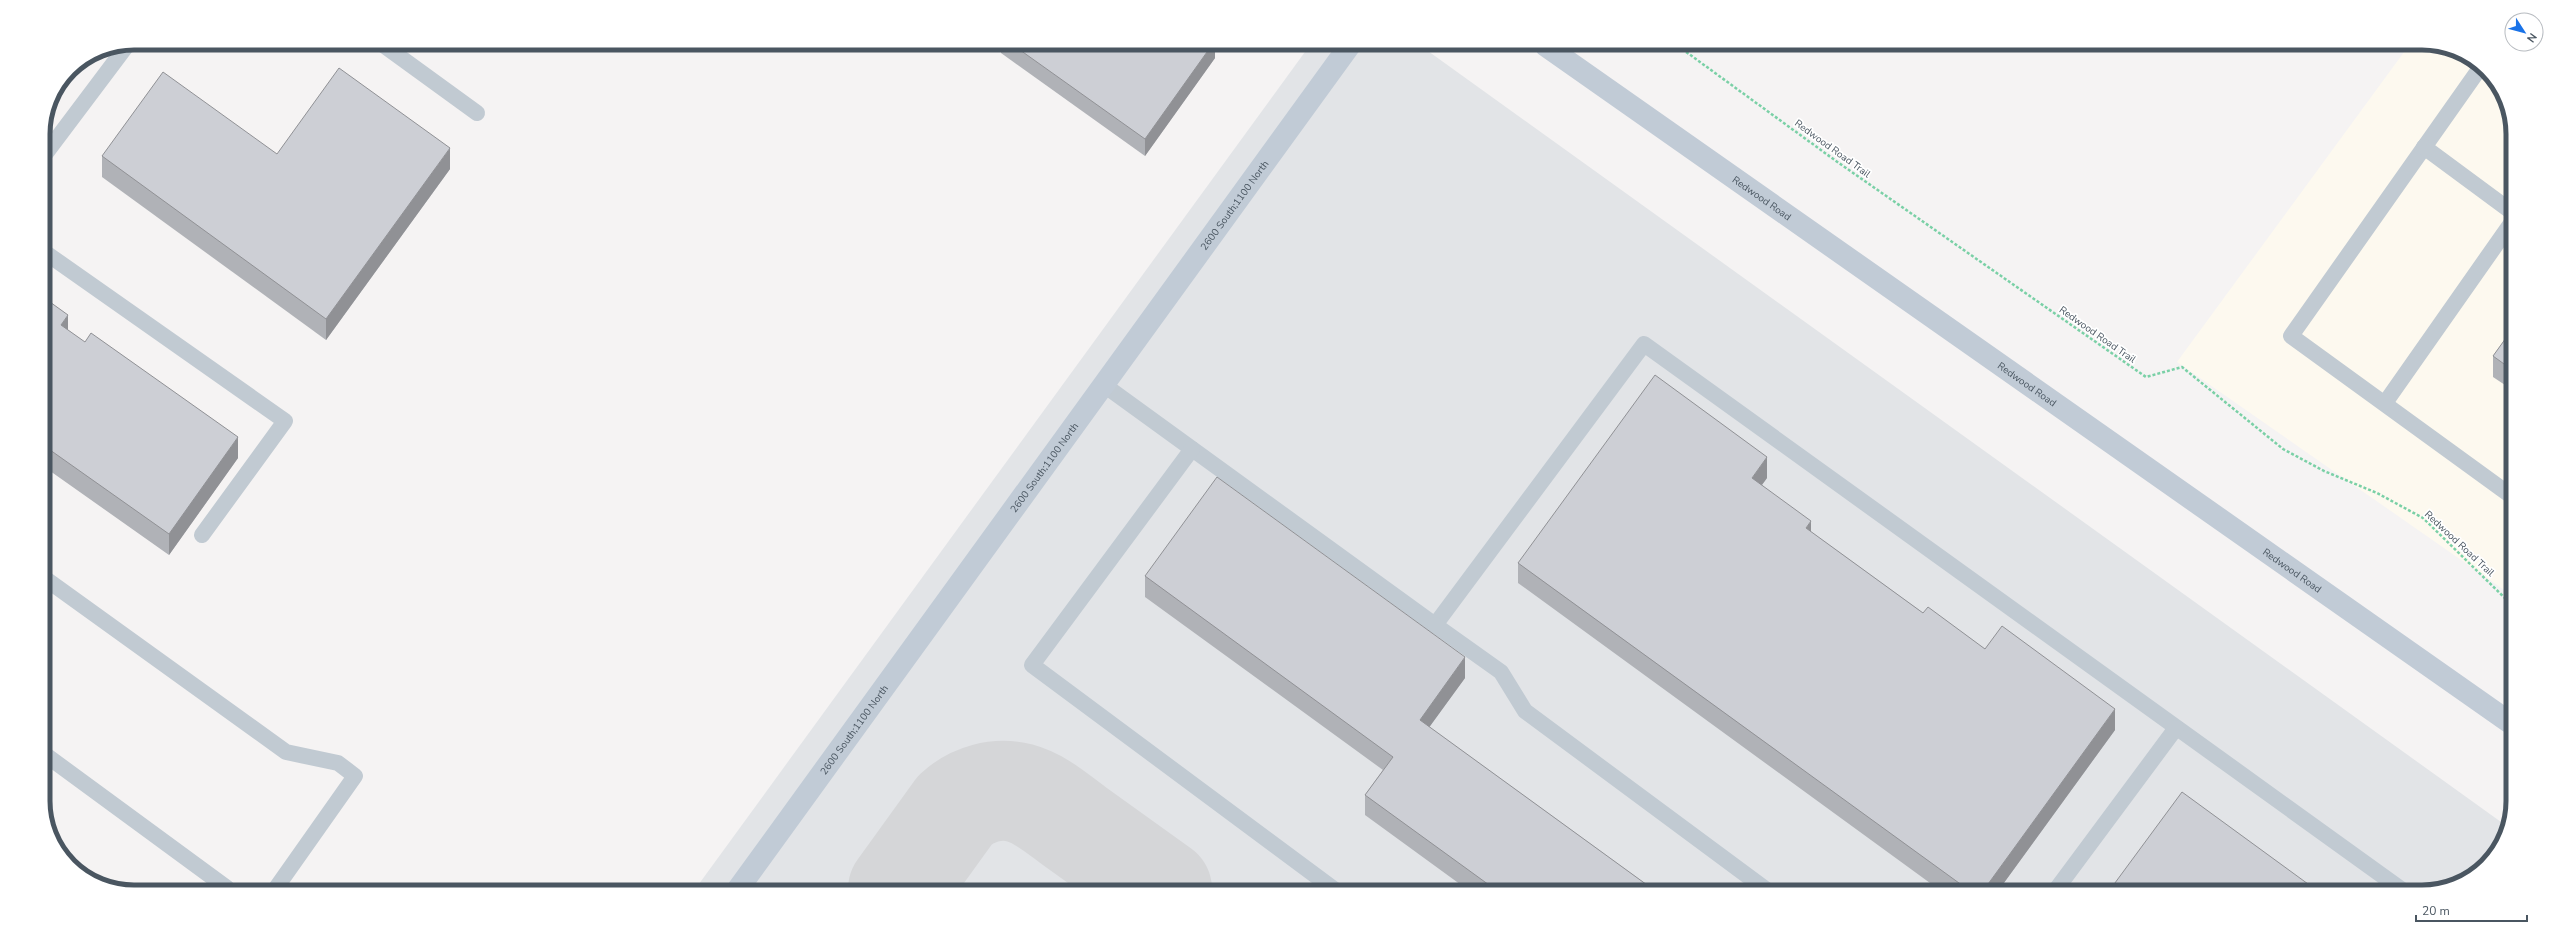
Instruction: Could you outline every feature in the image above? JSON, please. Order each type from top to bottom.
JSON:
[{"type":"main road","name":"2600 South;1100 North","points":[[741,885],[1347,50]]},
{"type":"main road","name":"Redwood Road","points":[[1552,50],[2506,720]]},
{"type":"lane","points":[[390,50],[476,113]]},
{"type":"lane","points":[[50,148],[123,51]]},
{"type":"lane","points":[[2478,71],[2291,336],[2506,492]]},
{"type":"lane","points":[[2424,147],[2506,208]]},
{"type":"lane","points":[[2385,403],[2506,231]]},
{"type":"lane","points":[[50,256],[284,421],[202,535]]},
{"type":"lane","points":[[1435,625],[1644,344],[2395,885]]},
{"type":"lane","points":[[1104,384],[1501,672],[1525,711],[1760,885]]},
{"type":"lane","points":[[1192,449],[1032,665],[1328,885]]},
{"type":"lane","points":[[50,582],[286,752],[338,763],[355,776],[278,885]]},
{"type":"lane","points":[[2059,885],[2176,728]]},
{"type":"lane","points":[[50,758],[224,885]]},
{"type":"path","name":"Redwood Road Trail","points":[[1683,50],[1836,161],[2146,377],[2182,367],[2283,449],[2324,471],[2377,493],[2424,518],[2506,599]]},
{"type":"shaded area","points":[[1306,50],[1427,50],[2503,823],[2500,833],[2489,852],[2469,871],[2449,881],[2422,885],[698,885]]},
{"type":"shaded area","points":[[2406,50],[2428,50],[2449,54],[2469,64],[2485,78],[2500,102],[2506,128],[2506,591],[2177,362]]},
{"type":"building","points":[[1020,50],[1208,50],[1145,139]]},
{"type":"building","points":[[339,68],[450,148],[326,319],[102,156],[163,72],[277,154]]},
{"type":"building","points":[[50,302],[68,315],[61,325],[85,342],[91,333],[238,437],[169,534],[50,450]]},
{"type":"building","points":[[2506,338],[2506,365],[2493,356]]},
{"type":"building","points":[[1655,375],[1767,457],[1752,478],[1811,521],[1806,528],[1923,613],[1928,607],[1985,649],[2002,626],[2115,709],[1987,885],[1962,885],[1518,563]]},
{"type":"building","points":[[1217,477],[1465,657],[1420,720],[1647,885],[1489,885],[1365,795],[1393,757],[1145,576]]},
{"type":"building","points":[[2182,792],[2309,885],[2113,885]]},
{"type":"taxiway","points":[[901,885],[955,810],[962,804],[977,796],[985,793],[1003,791],[1020,793],[1036,799],[1156,885]]}]
